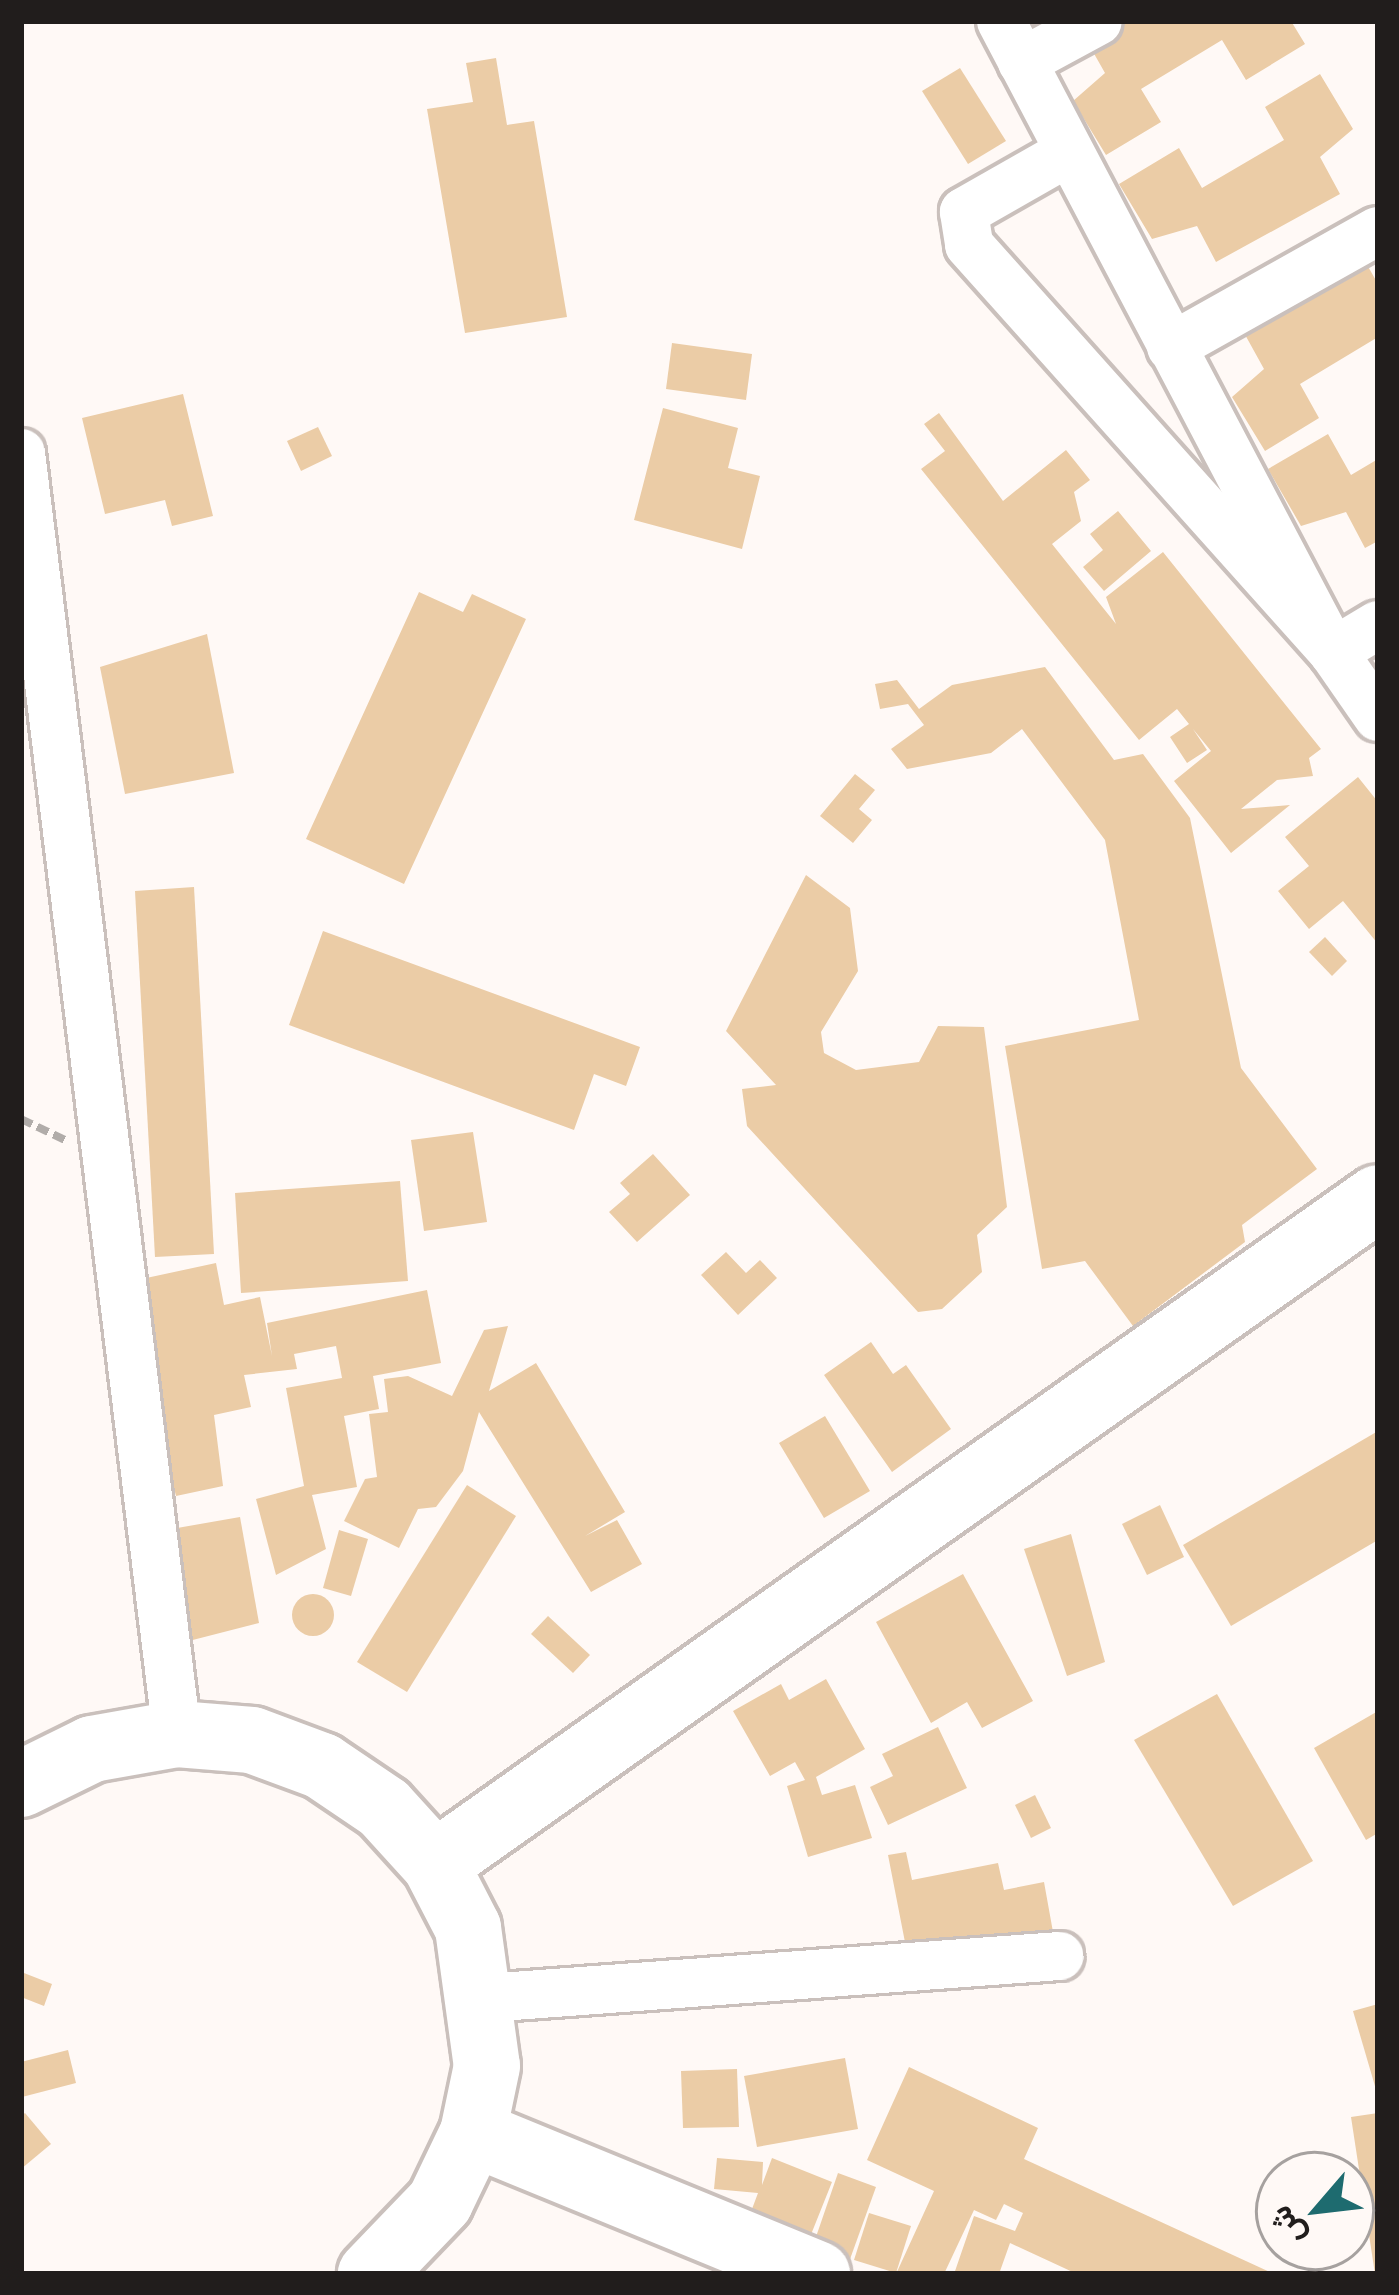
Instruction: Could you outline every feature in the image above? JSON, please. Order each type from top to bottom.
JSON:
[{"type":"main road","points":[[435,1864],[1378,1198]]},
{"type":"main road","points":[[21,1784],[92,1749],[177,1734],[252,1741],[322,1766],[384,1808],[435,1864],[486,1998],[473,2133],[440,2203],[371,2274]]},
{"type":"main road","points":[[473,2133],[817,2274]]},
{"type":"street","points":[[1097,21],[1012,42],[1333,652],[1378,717]]},
{"type":"street","points":[[1069,152],[964,212],[969,245],[1333,652]]},
{"type":"street","points":[[1171,347],[1378,231]]},
{"type":"street","points":[[21,453],[25,526],[177,1734]]},
{"type":"street","points":[[1333,652],[1378,625]]},
{"type":"street","points":[[486,1998],[1059,1956]]},
{"type":"building","points":[[1111,21],[1291,21],[1305,44],[1246,80],[1222,40],[1141,89],[1161,122],[1106,155],[1073,101],[1105,73],[1084,36]]},
{"type":"building","points":[[496,58],[507,125],[534,121],[567,317],[465,333],[427,109],[473,102],[466,63]]},
{"type":"building","points":[[960,68],[1006,141],[968,164],[922,91]]},
{"type":"building","points":[[1320,74],[1353,129],[1320,157],[1340,194],[1216,262],[1197,226],[1152,239],[1119,184],[1179,148],[1202,188],[1284,140],[1265,107]]},
{"type":"building","points":[[1366,263],[1378,284],[1378,337],[1300,384],[1319,418],[1265,451],[1232,397],[1264,369],[1243,331]]},
{"type":"building","points":[[672,343],[752,354],[746,400],[666,389]]},
{"type":"building","points":[[183,394],[213,516],[172,526],[165,500],[105,514],[82,418]]},
{"type":"building","points":[[663,408],[738,428],[728,468],[760,476],[742,549],[634,520]]},
{"type":"building","points":[[939,413],[1003,501],[1066,450],[1090,480],[1074,492],[1081,521],[1052,544],[1116,624],[1106,597],[1163,552],[1321,749],[1309,758],[1313,776],[1277,780],[1241,809],[1290,805],[1231,853],[1174,781],[1211,751],[1193,729],[1207,750],[1187,763],[1170,737],[1189,724],[1177,709],[1139,740],[921,469],[945,451],[924,424]]},
{"type":"building","points":[[318,427],[332,456],[301,471],[287,441]]},
{"type":"building","points":[[1328,434],[1351,475],[1378,459],[1378,541],[1365,548],[1346,512],[1301,526],[1268,469]]},
{"type":"building","points":[[1118,511],[1151,551],[1104,591],[1083,567],[1103,550],[1090,534]]},
{"type":"building","points":[[419,592],[463,612],[472,594],[526,619],[404,884],[306,839]]},
{"type":"building","points":[[207,634],[234,773],[125,794],[100,667]]},
{"type":"building","points":[[1045,667],[1114,760],[1143,754],[1190,818],[1241,1068],[1317,1169],[1242,1225],[1245,1242],[1133,1326],[1085,1261],[1042,1269],[1005,1046],[1139,1020],[1105,840],[1022,729],[991,753],[907,769],[891,749],[924,725],[908,704],[880,709],[875,684],[897,680],[919,709],[952,685]]},
{"type":"building","points":[[855,774],[875,790],[859,809],[872,820],[853,843],[820,816]]},
{"type":"building","points":[[1358,777],[1378,802],[1378,944],[1343,901],[1309,929],[1278,891],[1309,866],[1285,837]]},
{"type":"building","points":[[806,875],[850,908],[858,971],[821,1032],[824,1053],[856,1070],[919,1062],[938,1026],[984,1027],[1007,1207],[977,1235],[982,1272],[942,1309],[918,1312],[747,1126],[742,1089],[776,1085],[726,1031]]},
{"type":"building","points":[[194,887],[214,1254],[155,1257],[135,891]]},
{"type":"building","points":[[323,931],[640,1047],[626,1086],[594,1074],[574,1130],[289,1025]]},
{"type":"building","points":[[1325,937],[1347,961],[1332,976],[1309,952]]},
{"type":"building","points":[[473,1132],[487,1222],[424,1231],[411,1140]]},
{"type":"building","points":[[653,1154],[690,1195],[637,1242],[609,1212],[630,1194],[620,1183]]},
{"type":"building","points":[[400,1181],[408,1281],[241,1293],[235,1193]]},
{"type":"building","points":[[726,1252],[746,1273],[760,1260],[777,1278],[738,1315],[701,1275]]},
{"type":"building","points":[[216,1263],[224,1305],[260,1297],[272,1356],[267,1323],[427,1290],[441,1363],[373,1376],[379,1409],[344,1416],[357,1487],[312,1495],[326,1549],[276,1575],[256,1499],[304,1486],[286,1388],[342,1378],[336,1346],[294,1354],[297,1369],[244,1375],[251,1407],[214,1415],[223,1486],[176,1496],[123,1283]]},
{"type":"building","points":[[508,1326],[489,1391],[536,1363],[625,1512],[585,1536],[617,1520],[642,1564],[591,1592],[479,1412],[463,1471],[436,1507],[418,1509],[399,1548],[344,1521],[365,1479],[377,1477],[369,1414],[388,1412],[384,1379],[408,1376],[452,1396],[484,1330]]},
{"type":"building","points":[[871,1342],[893,1374],[906,1365],[951,1429],[892,1472],[824,1375]]},
{"type":"building","points":[[825,1416],[870,1491],[824,1518],[779,1443]]},
{"type":"building","points":[[1378,1431],[1378,1540],[1231,1626],[1183,1545]]},
{"type":"building","points":[[467,1485],[516,1516],[407,1692],[357,1662]]},
{"type":"building","points":[[1160,1505],[1184,1557],[1147,1575],[1122,1524]]},
{"type":"building","points":[[240,1517],[259,1623],[181,1643],[160,1531]]},
{"type":"building","points":[[339,1530],[368,1539],[351,1596],[323,1588]]},
{"type":"building","points":[[1071,1534],[1105,1662],[1067,1676],[1024,1549]]},
{"type":"building","points":[[963,1574],[1033,1701],[982,1728],[967,1702],[931,1723],[876,1622]]},
{"type":"building","points":[[313,1594],[328,1600],[334,1615],[328,1630],[313,1636],[298,1630],[292,1615],[298,1600]]},
{"type":"building","points":[[548,1616],[590,1655],[573,1673],[531,1634]]},
{"type":"building","points":[[826,1679],[865,1749],[816,1777],[822,1795],[855,1785],[872,1838],[808,1857],[787,1786],[805,1780],[795,1762],[770,1776],[733,1711],[781,1684],[789,1700]]},
{"type":"building","points":[[1217,1694],[1313,1861],[1233,1906],[1134,1740]]},
{"type":"building","points":[[1378,1711],[1378,1833],[1366,1840],[1314,1748]]},
{"type":"building","points":[[938,1727],[967,1788],[888,1825],[870,1787],[893,1776],[882,1754]]},
{"type":"building","points":[[1035,1795],[1051,1828],[1031,1838],[1015,1805]]},
{"type":"building","points":[[906,1852],[912,1880],[998,1863],[1004,1890],[1044,1882],[1053,1932],[911,1973],[888,1855]]},
{"type":"building","points":[[24,1973],[52,1984],[44,2006],[21,1997]]},
{"type":"building","points":[[1378,2004],[1378,2093],[1377,2093],[1353,2011]]},
{"type":"building","points":[[68,2050],[76,2083],[22,2097],[21,2062]]},
{"type":"building","points":[[845,2058],[858,2129],[757,2147],[744,2076]]},
{"type":"building","points":[[909,2067],[1038,2128],[1024,2159],[1255,2265],[1255,2271],[1274,2274],[1077,2274],[1010,2243],[999,2274],[954,2274],[974,2216],[1015,2231],[1023,2213],[1004,2204],[996,2220],[974,2210],[944,2274],[896,2274],[934,2191],[867,2160]]},
{"type":"building","points":[[737,2069],[739,2127],[683,2128],[681,2071]]},
{"type":"building","points":[[25,2113],[51,2144],[21,2169],[21,2116]]},
{"type":"building","points":[[1378,2113],[1378,2274],[1375,2151],[1356,2151],[1351,2117]]},
{"type":"building","points":[[717,2158],[763,2162],[762,2185],[772,2158],[832,2182],[802,2257],[743,2233],[758,2193],[714,2189]]},
{"type":"building","points":[[838,2173],[876,2187],[845,2273],[808,2260]]},
{"type":"building","points":[[869,2213],[911,2226],[896,2273],[854,2260]]}]
